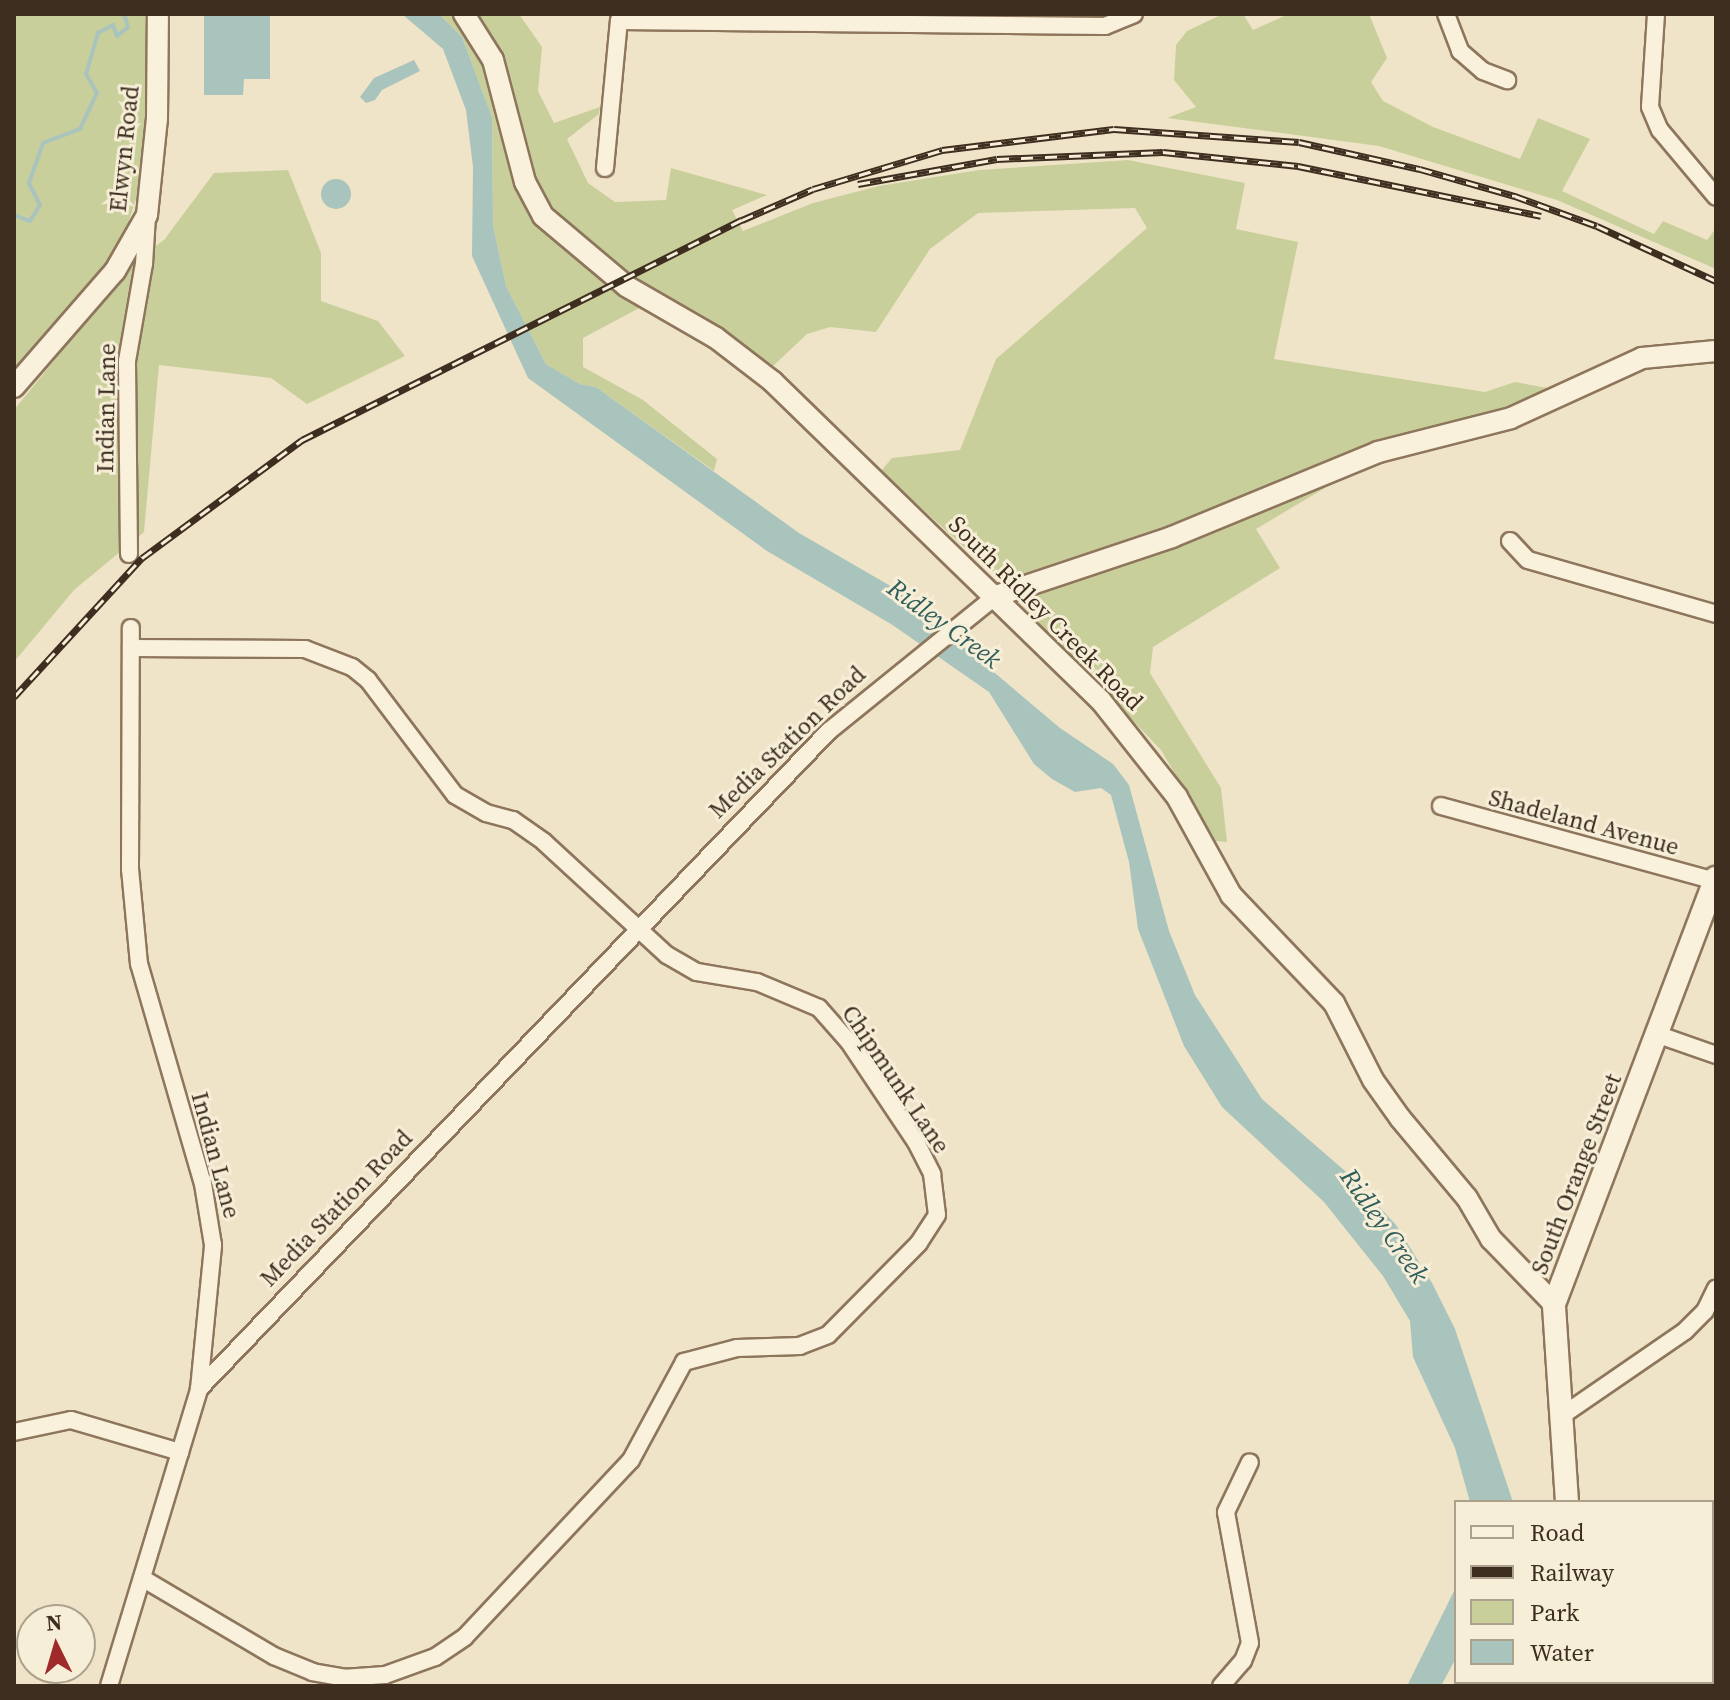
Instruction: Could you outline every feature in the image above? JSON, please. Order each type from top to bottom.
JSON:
[{"type":"main road","name":"South Orange Street","points":[[1567,1500],[1554,1304],[1659,1035],[1715,880]]},
{"type":"street","name":"Elwyn Road","points":[[14,387],[115,271],[147,215],[157,119],[158,14]]},
{"type":"street","name":"South Ridley Creek Road","points":[[464,14],[493,60],[525,182],[543,216],[626,286],[716,338],[772,381],[996,596],[1147,753],[1231,895],[1334,1003],[1373,1080],[1400,1118],[1467,1198],[1491,1239],[1554,1304]]},
{"type":"street","points":[[1446,14],[1460,51],[1483,71],[1507,80]]},
{"type":"street","points":[[1656,14],[1650,107],[1660,130],[1716,197]]},
{"type":"street","points":[[605,168],[619,21],[1105,26],[1133,15]]},
{"type":"street","name":"Indian Lane","points":[[129,554],[127,361],[144,264],[147,215]]},
{"type":"street","name":"Media Station Road","points":[[199,1389],[829,731],[996,596],[1172,537],[1378,452],[1486,427],[1642,358],[1716,351]]},
{"type":"street","points":[[1510,541],[1528,560],[1716,614]]},
{"type":"street","name":"Indian Lane","points":[[109,1686],[199,1389],[213,1245],[203,1184],[139,964],[130,869],[131,628]]},
{"type":"street","name":"Chipmunk Lane","points":[[132,648],[305,649],[339,659],[368,680],[455,795],[524,827],[667,955],[697,972],[789,993],[829,1019],[916,1142],[932,1174],[937,1215],[919,1243],[828,1335],[800,1346],[737,1348],[684,1362],[631,1460],[465,1637],[435,1657],[385,1675],[346,1678],[313,1672],[274,1656],[142,1578]]},
{"type":"street","name":"Shadeland Avenue","points":[[1441,806],[1715,880]]},
{"type":"street","points":[[1659,1035],[1716,1055]]},
{"type":"street","points":[[1560,1417],[1685,1331],[1705,1311],[1716,1288]]},
{"type":"street","points":[[14,1432],[71,1420],[180,1452]]},
{"type":"street","points":[[1221,1686],[1243,1661],[1250,1643],[1226,1512],[1250,1462]]},
{"type":"green space","points":[[14,14],[149,14],[151,117],[142,181],[123,239],[82,296],[14,371]]},
{"type":"green space","points":[[439,14],[456,14],[484,62],[514,171],[643,306],[583,338],[583,367],[643,400],[717,459],[714,471],[596,387],[580,384],[546,364],[506,286],[493,225],[492,117],[462,37]]},
{"type":"green space","points":[[473,14],[519,14],[542,47],[538,91],[554,123],[600,107],[599,114],[567,139],[588,183],[615,202],[666,200],[671,168],[767,195],[732,210],[743,231],[813,203],[879,186],[979,170],[1128,160],[1245,183],[1236,229],[1298,242],[1274,359],[1485,392],[1515,382],[1553,389],[1171,529],[1009,578],[988,569],[881,471],[892,458],[960,450],[996,359],[1147,228],[1135,208],[978,213],[930,249],[876,332],[830,327],[807,334],[771,368],[650,290],[557,213],[532,177]]},
{"type":"green space","points":[[1223,14],[1243,14],[1253,30],[1289,14],[1369,14],[1387,58],[1371,82],[1383,101],[1433,127],[1520,159],[1538,118],[1590,139],[1562,191],[1654,234],[1663,221],[1707,240],[1716,228],[1716,269],[1557,200],[1379,146],[1167,118],[1196,107],[1174,80],[1176,45],[1187,31]]},
{"type":"green space","points":[[288,170],[321,253],[321,301],[378,321],[405,356],[307,404],[271,378],[159,365],[144,532],[74,590],[14,662],[14,410],[133,263],[164,240],[214,173]]},
{"type":"green space","points":[[1365,464],[1256,529],[1280,568],[1153,647],[1150,673],[1221,788],[1227,842],[1214,841],[1161,750],[1022,605],[1023,593]]},
{"type":"water","points":[[204,14],[270,14],[270,79],[244,79],[243,95],[204,95]]},
{"type":"water","name":"Ridley Creek","points":[[402,14],[439,14],[462,37],[492,117],[493,225],[506,286],[546,364],[580,384],[596,387],[799,533],[894,588],[1060,728],[1113,764],[1129,785],[1169,931],[1195,995],[1262,1099],[1352,1177],[1396,1225],[1432,1283],[1455,1329],[1512,1500],[1469,1500],[1455,1448],[1413,1357],[1410,1321],[1383,1276],[1324,1202],[1222,1107],[1184,1046],[1138,929],[1129,862],[1111,795],[1101,788],[1075,792],[1052,779],[1034,764],[989,692],[891,624],[767,551],[528,378],[472,256],[473,167],[466,110],[443,49]]},
{"type":"water","points":[[414,60],[420,71],[382,90],[375,100],[366,103],[360,97],[374,78]]},
{"type":"water","points":[[336,179],[346,184],[351,194],[346,204],[336,209],[326,204],[321,194],[326,184]]},
{"type":"water","points":[[1454,1591],[1454,1662],[1441,1686],[1407,1686]]},
{"type":"waterway","points":[[14,215],[30,221],[40,205],[29,183],[43,143],[80,129],[97,93],[86,74],[98,33],[113,25],[117,36],[128,27],[124,14]]},
{"type":"railway","points":[[14,697],[142,558],[302,440],[742,220],[813,189],[942,150],[1114,129],[1299,142],[1420,169],[1515,196],[1597,226],[1716,281]]},
{"type":"railway","points":[[858,184],[997,159],[1163,152],[1298,166],[1541,216]]}]
